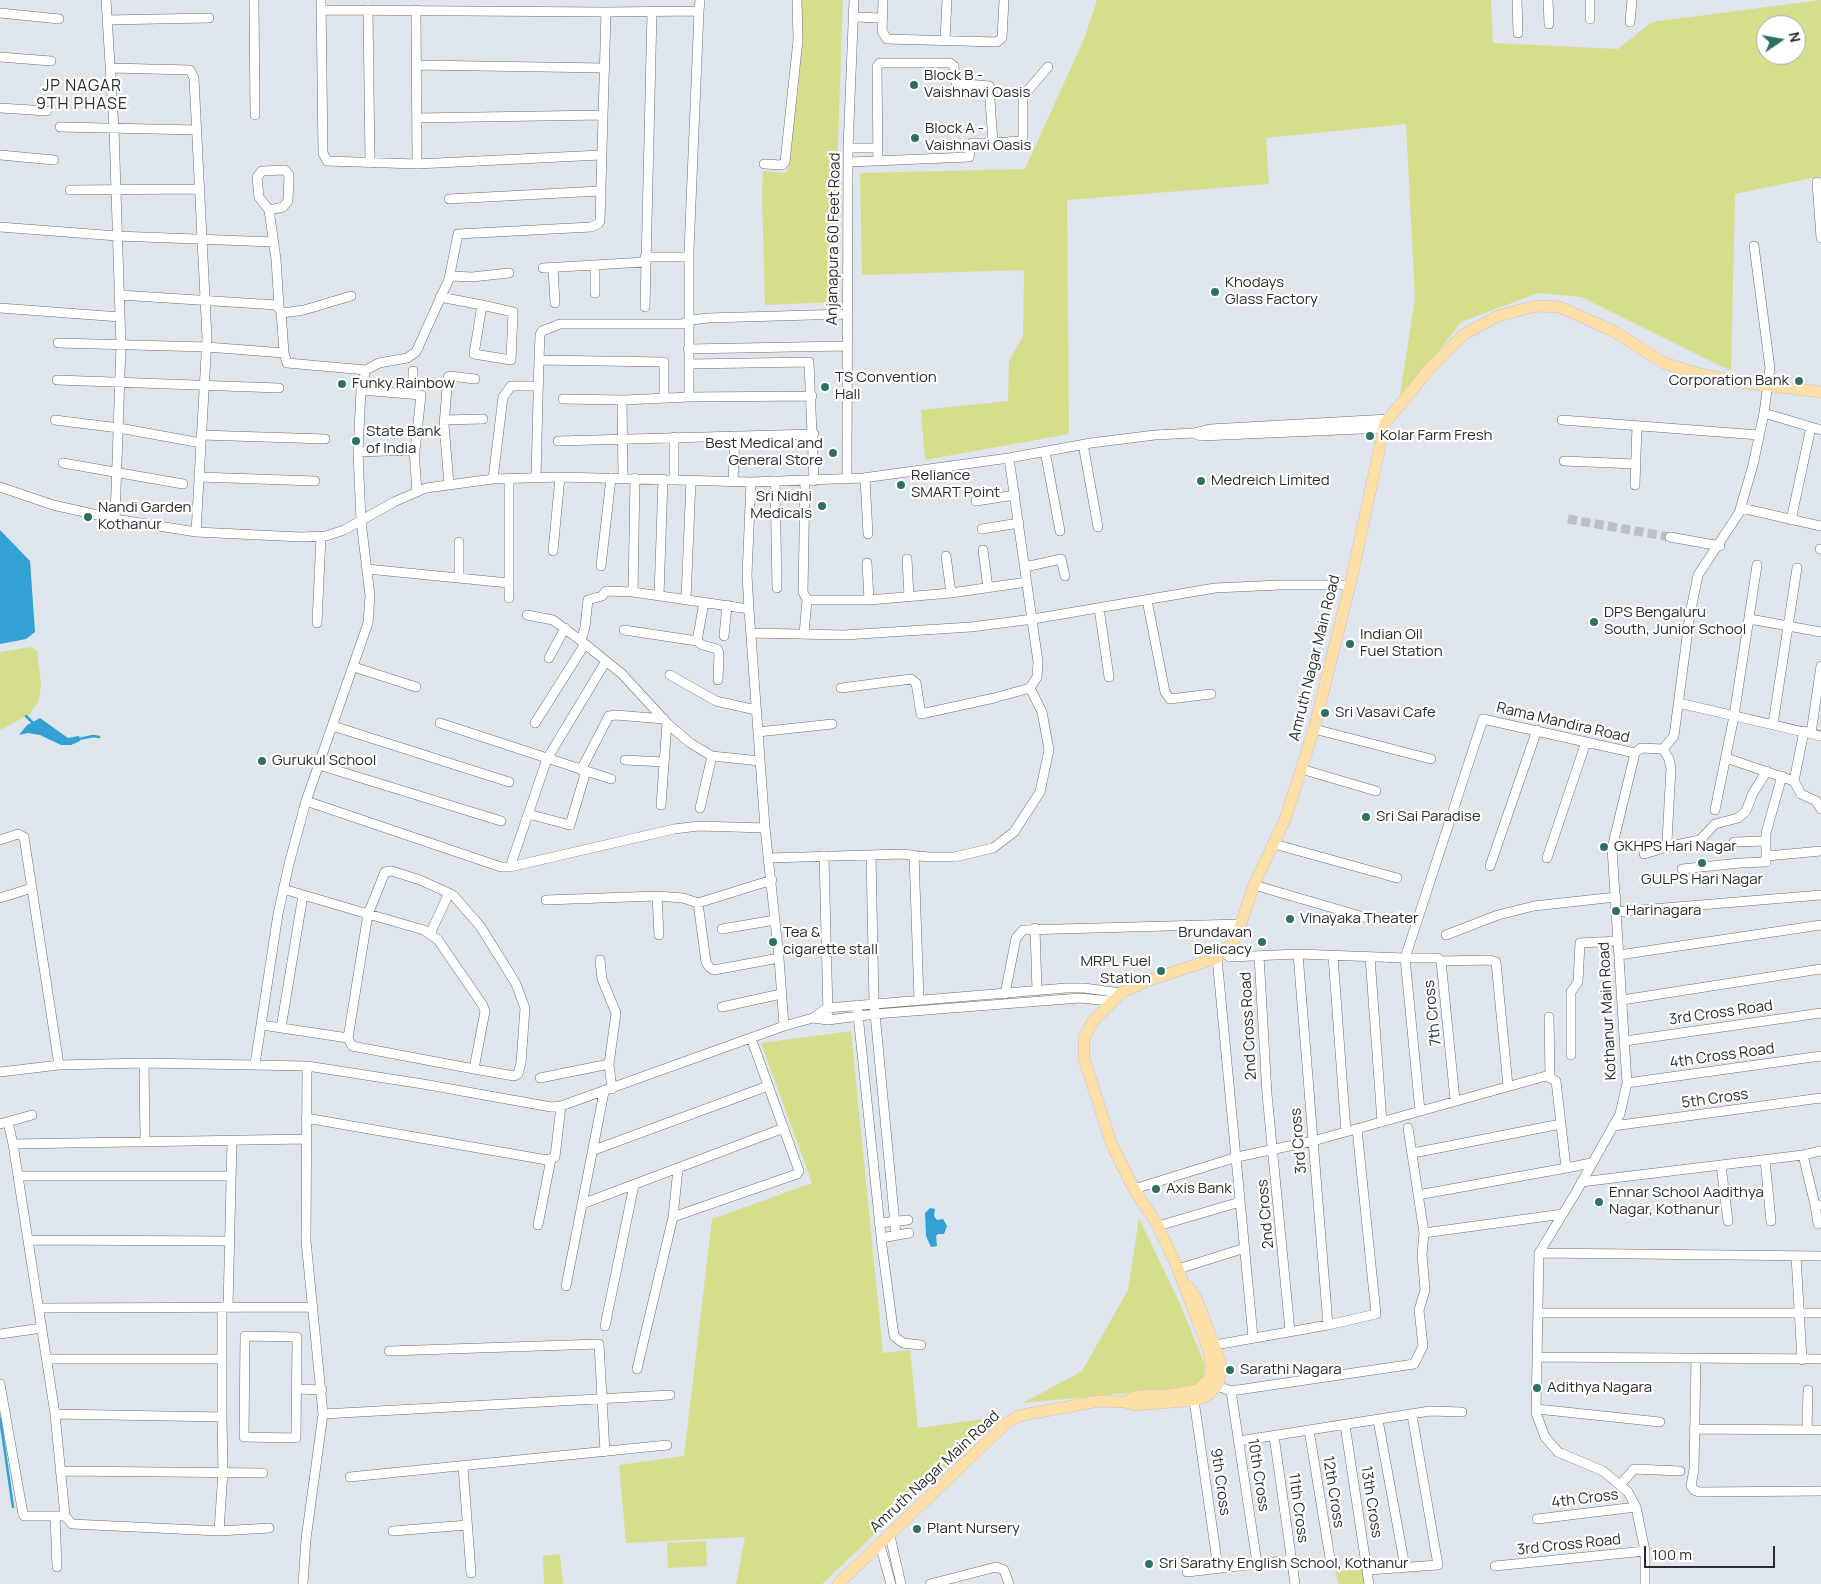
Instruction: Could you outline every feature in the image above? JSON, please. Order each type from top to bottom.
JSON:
[{"type":"main road","name":"Amruth Nagar Main Road","points":[[1220,955],[1231,944],[1241,924],[1254,885],[1286,817],[1302,769],[1314,729],[1350,585],[1387,424],[1430,368],[1463,334],[1498,316],[1536,306],[1559,307],[1615,332],[1664,363],[1699,374],[1768,386],[1821,392]]},
{"type":"main road","points":[[1212,1384],[1212,1366],[1208,1348],[1189,1304],[1180,1274],[1158,1226],[1134,1189],[1112,1145],[1084,1059],[1084,1038],[1093,1021],[1110,1001],[1120,993],[1148,980],[1220,955]]},
{"type":"main road","points":[[1180,1274],[1197,1300],[1215,1345],[1220,1370],[1212,1384]]},
{"type":"main road","name":"Amruth Nagar Main Road","points":[[838,1584],[1005,1424],[1018,1416],[1098,1401],[1125,1402],[1136,1405],[1194,1400],[1203,1398],[1212,1384]]},
{"type":"main road","name":"Amruth Nagar Main Road","points":[[1125,1402],[1136,1396],[1197,1390],[1212,1384]]},
{"type":"street","points":[[106,0],[114,129],[121,345],[115,519]]},
{"type":"street","points":[[254,0],[255,115]]},
{"type":"street","points":[[321,0],[323,153],[327,161],[331,163],[417,164],[601,155]]},
{"type":"street","points":[[689,397],[689,257],[700,0]]},
{"type":"street","points":[[764,164],[782,165],[785,162],[798,40],[797,0]]},
{"type":"street","name":"Anjanapura 60 Feet Road","points":[[847,479],[848,148],[854,0]]},
{"type":"street","points":[[883,0],[882,34],[887,38],[946,40],[1001,40],[1004,0]]},
{"type":"street","points":[[946,40],[947,0]]},
{"type":"street","points":[[1517,0],[1518,33]]},
{"type":"street","points":[[1548,0],[1549,24]]},
{"type":"street","points":[[1590,0],[1590,19]]},
{"type":"street","points":[[1630,22],[1632,0]]},
{"type":"street","points":[[321,10],[416,10],[500,5],[606,12],[699,11]]},
{"type":"street","points":[[368,10],[370,163]]},
{"type":"street","points":[[416,10],[417,164]]},
{"type":"street","points":[[269,210],[283,207],[288,201],[288,175],[285,170],[262,171],[257,177],[259,197],[269,210],[274,242],[284,353],[288,363],[293,365],[366,370],[379,363],[413,356],[450,276],[458,234],[595,226],[600,221],[606,12]]},
{"type":"street","points":[[645,307],[652,12]]},
{"type":"street","points":[[0,13],[59,19]]},
{"type":"street","points":[[853,17],[882,18]]},
{"type":"street","points":[[107,20],[209,18]]},
{"type":"street","points":[[0,58],[51,61]]},
{"type":"street","points":[[878,161],[877,68],[882,63],[950,63],[954,66],[956,83],[989,86],[993,143]]},
{"type":"street","points":[[417,65],[605,68]]},
{"type":"street","points":[[849,162],[969,157],[972,143],[1020,141],[1023,138],[1022,103],[1024,96],[1048,66]]},
{"type":"street","points":[[111,68],[190,70],[193,72],[206,347],[196,532]]},
{"type":"street","points":[[0,108],[46,111]]},
{"type":"street","points":[[417,118],[603,115]]},
{"type":"street","points":[[60,127],[197,130]]},
{"type":"street","points":[[848,148],[878,148]]},
{"type":"street","points":[[0,155],[54,160]]},
{"type":"street","points":[[1817,182],[1821,238]]},
{"type":"street","points":[[70,190],[199,189]]},
{"type":"street","points":[[450,199],[600,191]]},
{"type":"street","points":[[0,227],[118,236],[274,242]]},
{"type":"street","points":[[1663,749],[1674,736],[1690,614],[1698,575],[1720,546],[1740,508],[1760,435],[1764,413],[1770,368],[1754,246]]},
{"type":"street","points":[[555,303],[548,268],[596,266],[645,259],[689,257]]},
{"type":"street","points":[[595,293],[596,266]]},
{"type":"street","points":[[450,276],[472,277],[509,273]]},
{"type":"street","points":[[120,296],[276,305],[280,310]]},
{"type":"street","points":[[280,310],[304,310],[351,296]]},
{"type":"street","points":[[440,297],[482,305],[514,313],[511,360],[474,354],[482,305]]},
{"type":"street","points":[[0,308],[120,317]]},
{"type":"street","points":[[536,477],[540,335],[542,331],[552,326],[682,324],[708,318],[847,314]]},
{"type":"street","points":[[58,343],[206,347],[284,353]]},
{"type":"street","points":[[688,349],[846,346]]},
{"type":"street","points":[[539,360],[664,362],[664,398]]},
{"type":"street","points":[[689,364],[809,362],[814,434],[803,592],[807,600],[804,634]]},
{"type":"street","points":[[255,1064],[283,889],[306,801],[368,622],[370,596],[362,521],[358,452],[362,390],[366,370]]},
{"type":"street","points":[[413,371],[413,394]]},
{"type":"street","points":[[449,484],[444,420],[448,376],[475,379]]},
{"type":"street","points":[[57,380],[279,388]]},
{"type":"street","points":[[493,479],[502,397],[511,386],[538,386]]},
{"type":"street","points":[[362,390],[421,395],[415,451],[418,492]]},
{"type":"street","points":[[563,399],[624,400],[689,397],[812,396]]},
{"type":"street","points":[[623,478],[622,402],[624,400]]},
{"type":"street","points":[[1764,413],[1821,430]]},
{"type":"street","points":[[444,420],[483,419]]},
{"type":"street","points":[[55,420],[201,439],[325,439]]},
{"type":"street","points":[[1562,420],[1760,435]]},
{"type":"street","points":[[0,487],[52,505],[115,519],[196,532],[271,537],[321,536],[344,530],[394,502],[418,492],[449,484],[493,479],[560,477],[751,482],[865,478],[1009,458],[1083,444],[1155,435],[1194,433],[1201,436],[1387,424]]},
{"type":"street","points":[[1635,486],[1637,426]]},
{"type":"street","points":[[1791,520],[1812,427]]},
{"type":"street","points":[[558,440],[814,434]]},
{"type":"street","points":[[733,481],[735,436]]},
{"type":"street","points":[[674,437],[674,480]]},
{"type":"street","points":[[1083,444],[1098,527]]},
{"type":"street","points":[[358,452],[415,451]]},
{"type":"street","points":[[1044,451],[1060,531]]},
{"type":"street","points":[[841,688],[911,679],[916,683],[921,714],[1030,688],[1036,677],[1038,662],[1009,458]]},
{"type":"street","points":[[1564,461],[1636,464]]},
{"type":"street","points":[[63,463],[183,484]]},
{"type":"street","points":[[199,477],[315,481]]},
{"type":"street","points":[[553,551],[560,477]]},
{"type":"street","points":[[509,478],[509,598]]},
{"type":"street","points":[[601,566],[610,478]]},
{"type":"street","points":[[633,592],[635,478]]},
{"type":"street","points":[[865,478],[868,534]]},
{"type":"street","points":[[659,595],[663,479]]},
{"type":"street","points":[[686,599],[691,480]]},
{"type":"street","points":[[776,481],[777,588]]},
{"type":"street","points":[[751,482],[747,575],[749,609],[765,828],[772,880],[784,1026]]},
{"type":"street","points":[[976,501],[1014,495]]},
{"type":"street","points":[[1740,508],[1821,526]]},
{"type":"street","points":[[982,529],[1019,523]]},
{"type":"street","points":[[318,623],[321,536]]},
{"type":"street","points":[[1670,537],[1720,546]]},
{"type":"street","points":[[459,542],[459,578]]},
{"type":"street","points":[[983,550],[988,588]]},
{"type":"street","points":[[946,556],[951,593]]},
{"type":"street","points":[[907,559],[909,596]]},
{"type":"street","points":[[1025,567],[1061,559],[1065,576]]},
{"type":"street","points":[[867,563],[869,600]]},
{"type":"street","points":[[1715,810],[1734,716],[1757,565]]},
{"type":"street","points":[[1773,724],[1797,568]]},
{"type":"street","points":[[367,569],[509,583]]},
{"type":"street","points":[[807,600],[869,600],[951,593],[1027,582]]},
{"type":"street","points":[[751,633],[844,635],[932,630],[1032,619],[1215,588],[1280,585],[1350,585]]},
{"type":"street","points":[[535,723],[583,642],[590,598],[602,596],[606,591],[633,592],[749,609]]},
{"type":"street","points":[[1147,600],[1165,692],[1170,699],[1211,694]]},
{"type":"street","points":[[697,641],[704,602]]},
{"type":"street","points":[[724,636],[727,605]]},
{"type":"street","points":[[1098,608],[1109,677]]},
{"type":"street","points":[[527,614],[553,620],[606,660],[644,695],[666,721],[690,743],[712,756],[760,761]]},
{"type":"street","points":[[1750,619],[1821,632]]},
{"type":"street","points":[[549,658],[565,628]]},
{"type":"street","points":[[624,630],[697,641],[702,645],[717,650],[719,653],[718,680]]},
{"type":"street","points":[[510,867],[547,759],[606,660]]},
{"type":"street","points":[[1794,781],[1821,666]]},
{"type":"street","points":[[354,667],[416,687]]},
{"type":"street","points":[[670,675],[716,701],[756,710]]},
{"type":"street","points":[[769,858],[914,855],[929,858],[954,856],[993,848],[1014,832],[1040,792],[1049,750],[1042,712],[1030,688]]},
{"type":"street","points":[[1678,703],[1821,736]]},
{"type":"street","points":[[528,814],[570,825],[583,770],[610,716],[616,715],[666,721]]},
{"type":"street","name":"Rama Mandira Road","points":[[1405,958],[1484,718],[1635,753]]},
{"type":"street","points":[[661,804],[666,721]]},
{"type":"street","points":[[440,722],[611,779]]},
{"type":"street","points":[[758,732],[832,724]]},
{"type":"street","points":[[333,726],[509,782]]},
{"type":"street","points":[[1314,729],[1431,759]]},
{"type":"street","points":[[1490,866],[1538,730]]},
{"type":"street","points":[[1547,858],[1586,742]]},
{"type":"street","points":[[1635,753],[1641,748],[1663,749]]},
{"type":"street","points":[[1663,749],[1669,759],[1671,768],[1667,841],[1671,846]]},
{"type":"street","name":"Kothanur Main Road","points":[[1539,1253],[1620,1114],[1627,1083],[1612,848],[1635,753]]},
{"type":"street","points":[[700,808],[712,756]]},
{"type":"street","points":[[1726,758],[1794,781],[1801,794],[1816,801],[1821,809]]},
{"type":"street","points":[[625,760],[664,762]]},
{"type":"street","points":[[319,765],[501,821]]},
{"type":"street","points":[[1302,769],[1376,791]]},
{"type":"street","points":[[1644,854],[1700,840],[1715,824],[1738,818],[1746,811],[1753,793],[1768,771]]},
{"type":"street","points":[[1682,869],[1740,862],[1764,863],[1767,856],[1766,834],[1782,776]]},
{"type":"street","points":[[306,801],[493,865],[510,867],[674,829],[699,826],[765,828]]},
{"type":"street","points":[[0,840],[18,834],[24,837],[59,1065]]},
{"type":"street","points":[[1734,842],[1766,841]]},
{"type":"street","points":[[1274,844],[1397,878]]},
{"type":"street","points":[[1767,856],[1821,851]]},
{"type":"street","points":[[871,855],[874,1003],[896,1235]]},
{"type":"street","points":[[914,855],[919,1000]]},
{"type":"street","points":[[824,856],[828,1020]]},
{"type":"street","points":[[388,872],[420,880],[449,893],[480,926],[516,984],[525,1008],[521,1063],[518,1074],[514,1076],[352,1046],[348,1038],[368,914],[382,878],[388,872]]},
{"type":"street","points":[[546,900],[656,896],[683,898],[698,903],[772,880]]},
{"type":"street","points":[[1254,885],[1374,920]]},
{"type":"street","points":[[0,898],[32,888]]},
{"type":"street","points":[[283,889],[424,930],[430,934],[449,955],[485,1012],[474,1069]]},
{"type":"street","points":[[430,934],[449,893]]},
{"type":"street","points":[[281,1028],[303,895]]},
{"type":"street","points":[[1616,912],[1821,895]]},
{"type":"street","points":[[656,896],[659,935]]},
{"type":"street","points":[[1446,935],[1498,915],[1534,906],[1616,898]]},
{"type":"street","points":[[698,903],[706,962],[709,967],[714,970],[779,958]]},
{"type":"street","points":[[722,929],[775,920]]},
{"type":"street","points":[[1005,994],[1016,938],[1023,930],[1035,928],[1241,924]]},
{"type":"street","points":[[1619,955],[1821,925]]},
{"type":"street","points":[[1035,928],[1037,991]]},
{"type":"street","points":[[1571,1054],[1571,992],[1578,982],[1580,943],[1618,941]]},
{"type":"street","name":"7th Cross","points":[[1220,955],[1230,957],[1298,954],[1438,958],[1441,961],[1455,1100]]},
{"type":"street","name":"3rd Cross","points":[[1298,954],[1328,1325]]},
{"type":"street","points":[[1220,955],[1253,1337]]},
{"type":"street","name":"2nd Cross Road","points":[[1259,956],[1267,1094]]},
{"type":"street","points":[[1333,956],[1346,1132]]},
{"type":"street","points":[[1370,957],[1382,1122]]},
{"type":"street","points":[[1405,958],[1420,1111]]},
{"type":"street","points":[[566,1286],[582,1204],[608,1091],[609,1064],[616,1013],[602,979],[600,960]]},
{"type":"street","points":[[1441,961],[1496,962],[1508,1086]]},
{"type":"street","points":[[1622,1000],[1821,969]]},
{"type":"street","points":[[0,1072],[59,1065],[144,1063],[306,1066],[423,1084],[551,1107],[561,1106],[608,1091],[784,1026],[813,1018],[828,1008],[1084,988],[1120,993]]},
{"type":"street","points":[[722,1007],[781,994]]},
{"type":"street","points":[[813,1018],[828,1020],[875,1014],[1080,998],[1110,1001]]},
{"type":"street","points":[[856,1005],[879,1223],[894,1336],[903,1343],[918,1345]]},
{"type":"street","name":"3rd Cross Road","points":[[1625,1041],[1821,1013]]},
{"type":"street","points":[[1549,1017],[1550,1076],[1556,1082],[1566,1168]]},
{"type":"street","points":[[262,1026],[348,1038]]},
{"type":"street","points":[[673,1217],[797,1174],[799,1168],[751,1038]]},
{"type":"street","name":"4th Cross Road","points":[[1627,1083],[1821,1056]]},
{"type":"street","points":[[144,1063],[145,1142]]},
{"type":"street","points":[[540,1078],[609,1064]]},
{"type":"street","points":[[303,1584],[306,1539],[323,1414],[306,1241],[306,1066]]},
{"type":"street","points":[[1134,1189],[1237,1157],[1358,1129],[1455,1100],[1550,1076]]},
{"type":"street","points":[[594,1150],[768,1086]]},
{"type":"street","name":"2nd Cross","points":[[1267,1094],[1274,1149],[1290,1331]]},
{"type":"street","name":"5th Cross","points":[[1613,1126],[1821,1098]]},
{"type":"street","points":[[538,1225],[551,1160],[555,1157],[561,1106]]},
{"type":"street","points":[[32,1115],[4,1123],[13,1144],[47,1359],[55,1414],[65,1516],[72,1524],[219,1531],[269,1528]]},
{"type":"street","points":[[306,1118],[551,1160]]},
{"type":"street","points":[[1413,1153],[1561,1124]]},
{"type":"street","points":[[582,1204],[784,1128]]},
{"type":"street","points":[[1212,1384],[1231,1392],[1414,1364],[1423,1346],[1419,1310],[1425,1290],[1422,1254],[1424,1233],[1408,1128]]},
{"type":"street","points":[[1215,1345],[1328,1325],[1375,1315],[1377,1312],[1358,1129]]},
{"type":"street","points":[[13,1144],[306,1139]]},
{"type":"street","points":[[219,1531],[223,1471],[222,1359],[230,1241],[232,1141]]},
{"type":"street","points":[[1581,1182],[1803,1156],[1821,1151]]},
{"type":"street","points":[[1803,1156],[1818,1205],[1818,1224]]},
{"type":"street","points":[[1765,1160],[1771,1221]]},
{"type":"street","points":[[1418,1195],[1591,1163]]},
{"type":"street","points":[[1721,1165],[1728,1221]]},
{"type":"street","points":[[637,1369],[673,1217],[678,1169]]},
{"type":"street","points":[[18,1176],[232,1176]]},
{"type":"street","points":[[605,1326],[634,1185]]},
{"type":"street","points":[[1158,1226],[1240,1202]]},
{"type":"street","points":[[1424,1233],[1563,1214]]},
{"type":"street","points":[[879,1223],[908,1220]]},
{"type":"street","points":[[881,1238],[909,1233]]},
{"type":"street","points":[[28,1240],[230,1241]]},
{"type":"street","points":[[1180,1274],[1244,1248]]},
{"type":"street","points":[[1645,1584],[1645,1551],[1636,1507],[1628,1492],[1603,1471],[1558,1452],[1545,1437],[1536,1409],[1539,1253],[1821,1256]]},
{"type":"street","points":[[1796,1256],[1801,1313],[1802,1360]]},
{"type":"street","points":[[39,1308],[313,1307]]},
{"type":"street","points":[[1538,1313],[1821,1313]]},
{"type":"street","points":[[0,1334],[42,1328]]},
{"type":"street","points":[[245,1336],[296,1337],[298,1389],[296,1438],[245,1438],[245,1336]]},
{"type":"street","points":[[389,1351],[599,1344],[605,1452]]},
{"type":"street","points":[[1537,1357],[1821,1360]]},
{"type":"street","points":[[47,1359],[222,1359]]},
{"type":"street","points":[[1696,1359],[1691,1486],[1694,1490],[1699,1492],[1821,1491]]},
{"type":"street","points":[[0,1384],[23,1514],[24,1516],[65,1516]]},
{"type":"street","points":[[298,1389],[322,1390]]},
{"type":"street","points":[[1807,1430],[1808,1390]]},
{"type":"street","name":"10th Cross","points":[[1231,1392],[1257,1563]]},
{"type":"street","points":[[323,1414],[670,1395]]},
{"type":"street","name":"9th Cross","points":[[1194,1400],[1218,1568]]},
{"type":"street","points":[[1536,1409],[1660,1422]]},
{"type":"street","points":[[1239,1441],[1430,1411],[1462,1412]]},
{"type":"street","points":[[55,1414],[222,1417]]},
{"type":"street","points":[[1368,1570],[1438,1565],[1412,1415]]},
{"type":"street","points":[[1378,1420],[1405,1568]]},
{"type":"street","name":"13th Cross","points":[[1345,1425],[1369,1584]]},
{"type":"street","points":[[1694,1429],[1821,1430]]},
{"type":"street","name":"12th Cross","points":[[1309,1430],[1330,1558]]},
{"type":"street","name":"11th Cross","points":[[1274,1436],[1295,1584]]},
{"type":"street","points":[[350,1477],[667,1445]]},
{"type":"street","points":[[463,1466],[471,1573]]},
{"type":"street","points":[[1620,1485],[1634,1469],[1680,1471]]},
{"type":"street","points":[[60,1471],[223,1471],[263,1473]]},
{"type":"street","name":"4th Cross","points":[[1536,1519],[1636,1507]]},
{"type":"street","points":[[55,1516],[57,1567]]},
{"type":"street","points":[[393,1531],[467,1525]]},
{"type":"street","points":[[890,1536],[901,1584]]},
{"type":"street","points":[[880,1544],[890,1584]]},
{"type":"street","name":"3rd Cross Road","points":[[1495,1566],[1645,1551]]},
{"type":"street","points":[[1188,1572],[1291,1560]]},
{"type":"street","points":[[930,1584],[996,1567],[1004,1570],[1009,1584]]},
{"type":"green space","points":[[802,0],[843,0],[837,170],[836,302],[765,305],[763,171],[785,173],[789,167],[800,71]]},
{"type":"green space","points":[[1097,0],[1491,0],[1493,43],[1618,49],[1652,22],[1821,0],[1821,176],[1735,194],[1731,371],[1581,297],[1538,293],[1461,322],[1399,402],[1415,298],[1406,124],[1266,138],[1269,184],[1067,200],[1069,434],[925,460],[921,410],[1008,401],[1009,361],[1023,336],[1024,270],[862,275],[860,173],[1025,169],[1084,39]]},
{"type":"green space","points":[[31,647],[37,651],[41,684],[39,700],[30,714],[0,730],[0,652]]},
{"type":"green space","points":[[851,1031],[883,1353],[910,1350],[918,1428],[998,1417],[822,1584],[736,1584],[745,1537],[626,1543],[619,1465],[684,1456],[712,1219],[812,1183],[761,1043]]},
{"type":"green space","points":[[1139,1218],[1181,1306],[1205,1365],[1203,1379],[1192,1387],[1023,1403],[1082,1371],[1128,1290]]},
{"type":"green space","points":[[706,1541],[707,1566],[668,1568],[667,1543]]},
{"type":"green space","points":[[560,1554],[563,1584],[544,1584],[543,1556]]},
{"type":"green space","points":[[1365,1569],[1366,1584],[1339,1584],[1335,1571]]},
{"type":"water","points":[[0,530],[30,561],[35,632],[26,639],[0,644]]},
{"type":"water","points":[[40,718],[68,738],[79,736],[80,741],[71,745],[61,745],[40,735],[28,733],[19,735],[27,725]]},
{"type":"water","points":[[930,1208],[935,1209],[934,1216],[937,1220],[943,1219],[947,1226],[944,1234],[936,1236],[937,1246],[931,1247],[926,1236],[925,1213]]},
{"type":"waterway","points":[[26,716],[34,724]]},
{"type":"waterway","points":[[79,739],[93,736],[99,737]]},
{"type":"waterway","points":[[0,1418],[13,1507]]},
{"type":"tunnel","points":[[1568,519],[1670,537]]},
{"type":"place","name":"Block B - Vaishnavi Oasis","points":[[914,85]]},
{"type":"place","name":"Block A - Vaishnavi Oasis","points":[[915,138]]},
{"type":"place","name":"Khodays Glass Factory","points":[[1215,292]]},
{"type":"place","name":"Corporation Bank","points":[[1799,381]]},
{"type":"place","name":"Funky Rainbow","points":[[342,384]]},
{"type":"place","name":"TS Convention Hall","points":[[825,387]]},
{"type":"place","name":"Kolar Farm Fresh","points":[[1370,436]]},
{"type":"place","name":"State Bank of India","points":[[356,441]]},
{"type":"place","name":"Best Medical and General Store","points":[[833,453]]},
{"type":"place","name":"Medreich Limited","points":[[1201,481]]},
{"type":"place","name":"Reliance SMART Point","points":[[901,485]]},
{"type":"place","name":"Sri Nidhi Medicals","points":[[822,506]]},
{"type":"place","name":"Nandi Garden Kothanur","points":[[88,517]]},
{"type":"place","name":"DPS Bengaluru South, Junior School","points":[[1594,622]]},
{"type":"place","name":"Indian Oil Fuel Station","points":[[1350,644]]},
{"type":"place","name":"Sri Vasavi Cafe","points":[[1325,713]]},
{"type":"place","name":"Gurukul School","points":[[262,761]]},
{"type":"place","name":"Sri Sai Paradise","points":[[1366,817]]},
{"type":"place","name":"GKHPS Hari Nagar","points":[[1604,847]]},
{"type":"place","name":"GULPS Hari Nagar","points":[[1702,863]]},
{"type":"place","name":"Harinagara","points":[[1616,911]]},
{"type":"place","name":"Vinayaka Theater","points":[[1290,919]]},
{"type":"place","name":"Tea & cigarette stall","points":[[773,942]]},
{"type":"place","name":"Brundavan Delicacy","points":[[1262,942]]},
{"type":"place","name":"MRPL Fuel Station","points":[[1161,971]]},
{"type":"place","name":"Axis Bank","points":[[1156,1189]]},
{"type":"place","name":"Ennar School Aadithya Nagar, Kothanur","points":[[1599,1202]]},
{"type":"place","name":"Sarathi Nagara","points":[[1230,1370]]},
{"type":"place","name":"Adithya Nagara","points":[[1537,1388]]},
{"type":"place","name":"Plant Nursery","points":[[917,1529]]},
{"type":"place","name":"Sri Sarathy English School, Kothanur","points":[[1149,1564]]},
{"type":"district","name":"JP NAGAR 9TH PHASE","points":[[82,96]]}]
